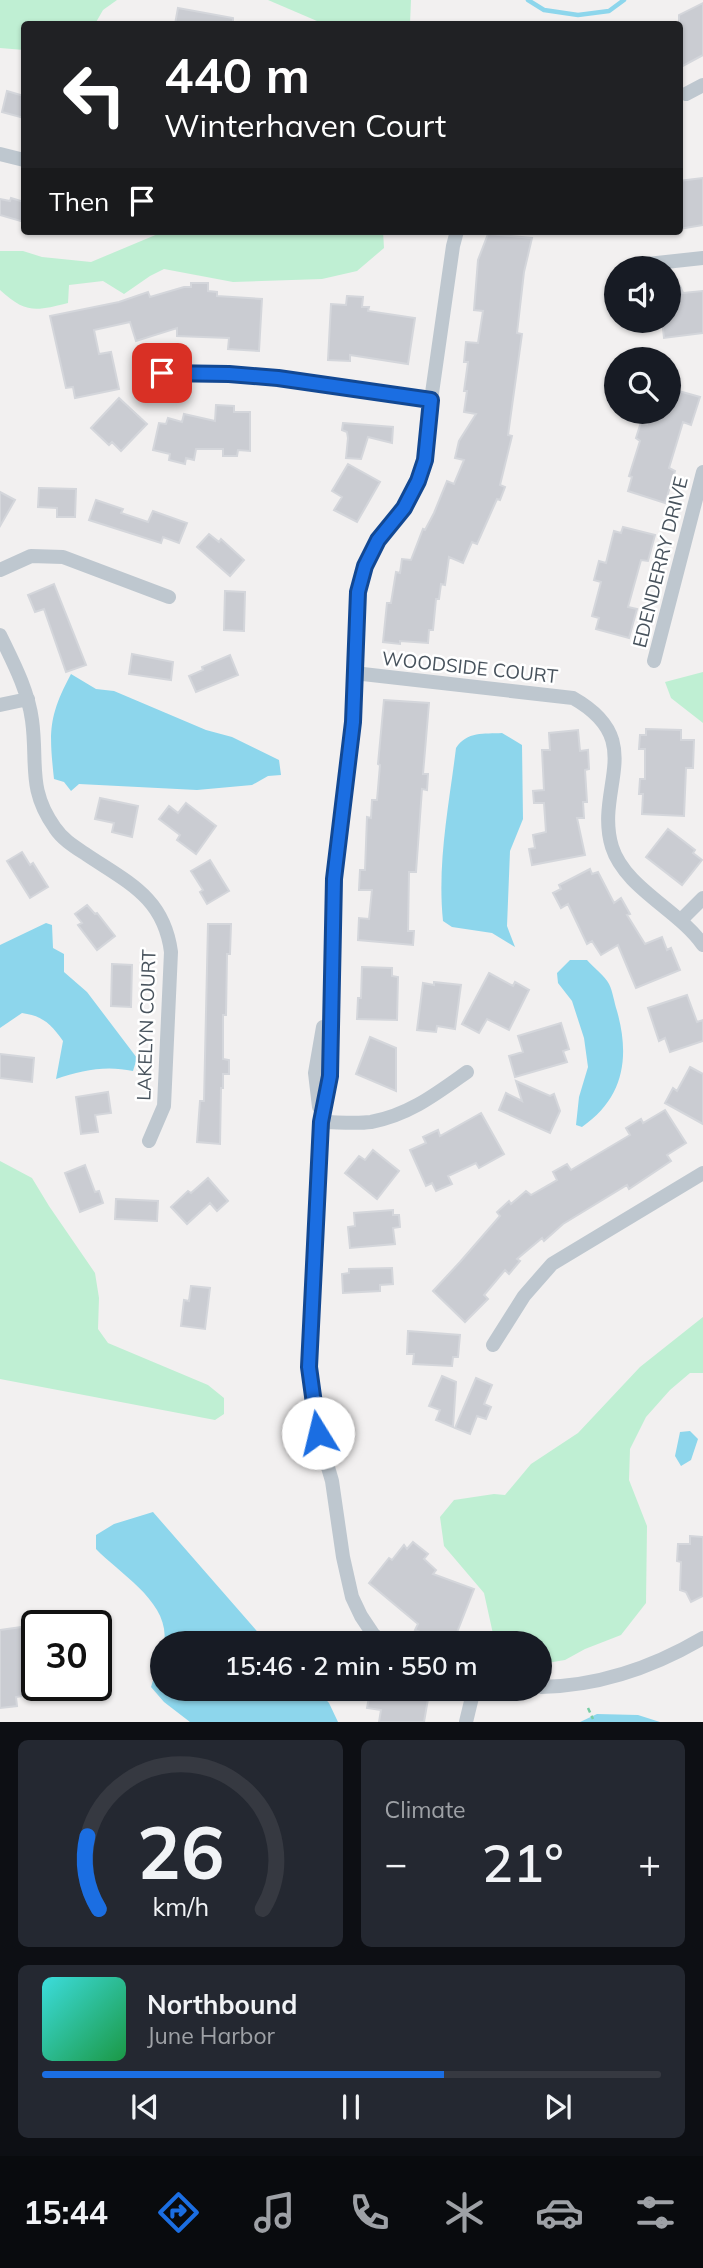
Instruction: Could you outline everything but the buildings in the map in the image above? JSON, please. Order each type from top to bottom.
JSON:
[{"type":"street","points":[[687,94],[703,85]]},
{"type":"street","points":[[0,154],[21,159]]},
{"type":"street","points":[[371,1631],[352,1597],[332,1481],[318,1433],[309,1367],[321,1122],[330,1076],[334,879],[353,722],[358,592],[365,566],[378,540],[404,508],[425,460],[431,400],[456,235]]},
{"type":"street","points":[[681,260],[703,258]]},
{"type":"street","points":[[162,373],[278,378],[431,400]]},
{"type":"street","name":"EDENDERRY DRIVE","points":[[654,661],[703,472]]},
{"type":"street","points":[[0,570],[31,556],[63,557],[169,597]]},
{"type":"street","name":"LAKELYN COURT","points":[[0,635],[28,699],[32,721],[34,783],[44,810],[55,829],[69,843],[137,887],[149,898],[165,925],[171,952],[164,1106],[149,1141]]},
{"type":"street","name":"WOODSIDE COURT","points":[[354,673],[547,694],[573,698],[584,704],[603,723],[613,744],[616,761],[608,818],[613,850],[627,873],[681,920],[703,945]]},
{"type":"street","points":[[0,705],[28,699]]},
{"type":"street","points":[[681,920],[703,898]]},
{"type":"street","points":[[321,1122],[368,1122],[396,1116],[422,1104],[467,1072]]},
{"type":"street","points":[[493,1345],[524,1296],[552,1264],[703,1173]]},
{"type":"street","points":[[552,1686],[578,1685],[618,1676],[659,1662],[703,1639]]},
{"type":"street","points":[[466,1722],[471,1701]]},
{"type":"path","points":[[588,1708],[593,1719]]},
{"type":"green space","points":[[0,0],[117,0],[103,10],[97,21],[21,21],[21,50],[0,48]]},
{"type":"green space","points":[[268,0],[411,0],[410,21],[317,21]]},
{"type":"green space","points":[[155,235],[383,235],[384,248],[357,271],[322,279],[233,282],[164,269],[124,294],[103,281],[69,285],[68,303],[39,309],[25,307],[0,290],[0,251],[23,251],[42,257],[91,262]]},
{"type":"green space","points":[[703,672],[703,723],[671,698],[665,682]]},
{"type":"green space","points":[[0,1161],[32,1178],[95,1273],[99,1298],[98,1329],[108,1343],[208,1385],[224,1398],[224,1414],[215,1420],[0,1379]]},
{"type":"green space","points":[[703,1317],[703,1373],[690,1373],[670,1390],[646,1417],[630,1449],[629,1480],[647,1526],[646,1603],[621,1635],[565,1660],[552,1662],[552,1631],[492,1631],[484,1593],[444,1546],[440,1517],[454,1500],[505,1495],[531,1464],[578,1433],[640,1367]]},
{"type":"water","points":[[71,674],[96,689],[114,691],[206,730],[232,737],[279,760],[281,775],[268,776],[252,785],[197,790],[79,784],[71,791],[64,782],[54,779],[51,736],[54,714]]},
{"type":"water","points":[[502,733],[522,745],[523,819],[510,851],[507,926],[515,947],[492,933],[452,927],[443,921],[445,834],[456,748],[471,736]]},
{"type":"water","points":[[46,923],[52,925],[53,948],[64,954],[64,972],[87,992],[137,1058],[133,1071],[94,1069],[56,1079],[63,1041],[50,1025],[36,1016],[22,1013],[0,1028],[0,945]]},
{"type":"water","points":[[570,960],[587,960],[607,981],[612,990],[623,1044],[623,1060],[615,1090],[596,1116],[582,1127],[576,1125],[579,1097],[588,1067],[584,1038],[572,1001],[558,983],[557,973]]},
{"type":"water","points":[[690,1431],[698,1439],[691,1460],[681,1466],[675,1456],[680,1432]]},
{"type":"water","points":[[153,1512],[257,1631],[164,1631],[160,1615],[152,1602],[96,1549],[96,1535],[114,1524]]},
{"type":"water","points":[[327,1701],[338,1722],[190,1722],[164,1702]]},
{"type":"water","points":[[597,1714],[638,1715],[660,1722],[580,1722]]},
{"type":"waterway","points":[[528,0],[544,10],[578,15],[609,11],[624,0]]},
{"type":"route","points":[[162,373],[278,378],[431,400],[425,460],[418,481],[404,508],[378,540],[365,566],[358,592],[353,722],[334,879],[330,1076],[321,1122],[309,1367],[318,1433]]}]
